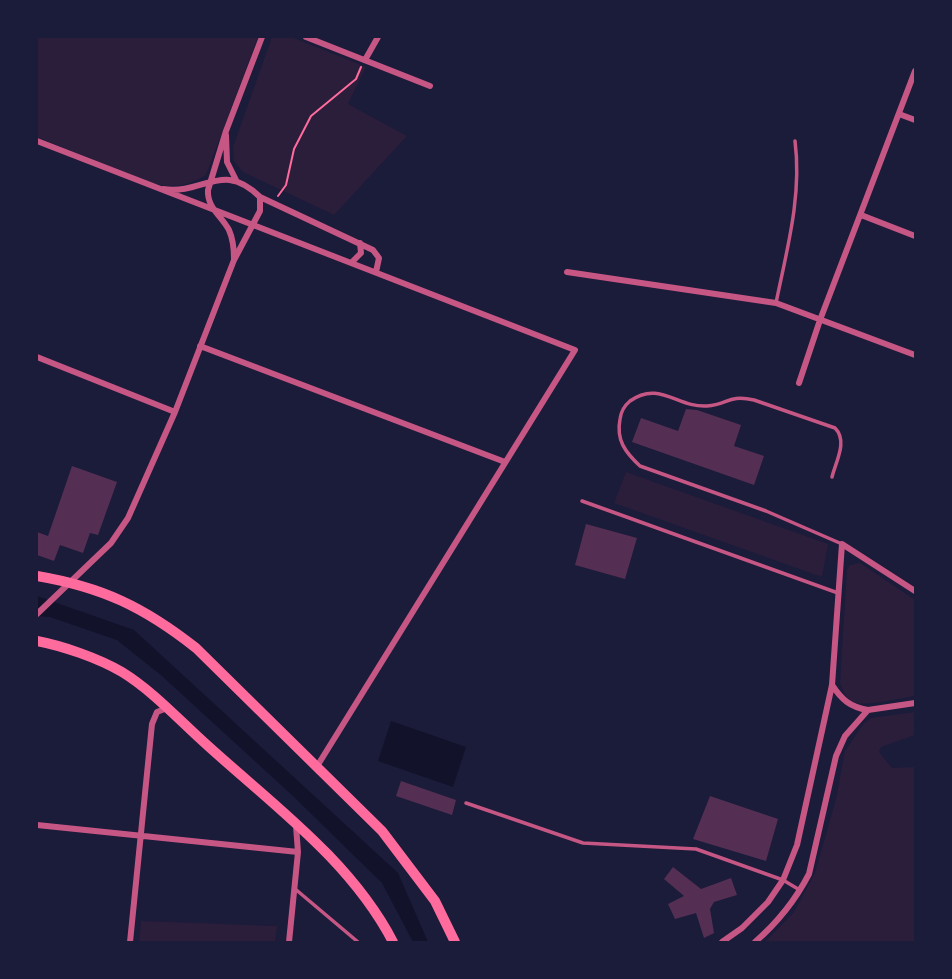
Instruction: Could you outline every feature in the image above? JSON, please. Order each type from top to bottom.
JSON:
[{"type":"main road","points":[[37,576],[69,582],[124,601],[162,621],[196,648],[382,831],[435,901],[455,942]]},
{"type":"main road","points":[[37,641],[58,645],[122,672],[168,708],[334,862],[382,922],[393,942]]},
{"type":"street","points":[[234,260],[228,229],[208,199],[210,181],[262,37]]},
{"type":"street","points":[[306,37],[430,86]]},
{"type":"street","points":[[365,60],[378,37]]},
{"type":"street","points":[[799,383],[820,320],[915,71]]},
{"type":"street","points":[[899,114],[915,120]]},
{"type":"street","points":[[226,131],[227,162],[236,180]]},
{"type":"street","points":[[37,141],[575,350],[316,768]]},
{"type":"street","points":[[151,187],[192,189],[210,181],[236,180],[251,188],[260,197],[373,250],[379,258],[376,272]]},
{"type":"street","points":[[37,614],[111,543],[128,518],[175,412],[234,260],[260,211],[260,197]]},
{"type":"street","points":[[861,215],[915,236]]},
{"type":"street","points":[[352,262],[360,253],[360,243]]},
{"type":"street","points":[[568,272],[776,303],[915,355]]},
{"type":"street","points":[[200,346],[505,463]]},
{"type":"street","points":[[37,357],[175,412]]},
{"type":"street","points":[[722,942],[742,929],[768,902],[783,880],[797,845],[832,685],[842,544],[915,592]]},
{"type":"street","points":[[832,685],[841,698],[853,707],[868,710],[915,703]]},
{"type":"street","points":[[130,942],[152,724],[158,712],[168,708]]},
{"type":"street","points":[[755,942],[782,914],[809,874],[836,756],[845,736],[868,710]]},
{"type":"street","points":[[289,942],[298,852],[296,824]]},
{"type":"street","points":[[37,825],[298,852]]},
{"type":"lane","points":[[776,303],[796,204],[799,169],[795,141]]},
{"type":"lane","points":[[832,477],[842,435],[835,429],[743,397],[705,406],[650,392],[638,395],[621,411],[618,427],[624,450],[640,466],[766,511],[842,544]]},
{"type":"lane","points":[[582,501],[838,593]]},
{"type":"lane","points":[[466,803],[583,843],[696,849],[783,880],[800,890]]},
{"type":"lane","points":[[294,888],[358,942]]},
{"type":"path","points":[[274,202],[286,185],[294,149],[311,116],[356,79],[365,60]]},
{"type":"shaded area","points":[[37,37],[258,37],[206,175],[193,182],[172,186],[151,183],[37,137]]},
{"type":"shaded area","points":[[272,37],[291,37],[366,67],[348,104],[407,136],[334,215],[243,172],[234,161],[233,147]]},
{"type":"shaded area","points":[[626,472],[828,544],[822,577],[614,503]]},
{"type":"shaded area","points":[[860,563],[915,600],[915,696],[859,703],[848,698],[842,688],[840,683],[847,570],[850,565]]},
{"type":"shaded area","points":[[37,596],[134,630],[398,873],[428,942],[413,942],[382,883],[293,796],[162,676],[117,640],[50,617],[37,616]]},
{"type":"shaded area","points":[[915,712],[915,735],[881,747],[879,752],[892,768],[915,767],[915,942],[765,942],[794,912],[815,873],[836,799],[845,751],[864,723],[871,718]]},
{"type":"shaded area","points":[[391,721],[466,747],[453,787],[378,761]]},
{"type":"shaded area","points":[[141,921],[277,926],[275,942],[139,942]]},
{"type":"building","points":[[686,409],[697,410],[741,425],[734,446],[764,456],[754,485],[632,442],[641,418],[678,431]]},
{"type":"building","points":[[72,466],[117,482],[98,535],[90,533],[83,553],[60,545],[54,561],[37,555],[37,532],[48,536]]},
{"type":"building","points":[[586,524],[637,538],[625,579],[575,565]]},
{"type":"building","points":[[401,781],[456,800],[452,815],[396,796]]},
{"type":"building","points":[[710,796],[778,819],[766,861],[693,839]]},
{"type":"building","points":[[673,867],[701,889],[731,878],[737,895],[714,902],[710,909],[714,933],[704,938],[696,913],[675,919],[668,904],[684,896],[664,879]]}]
